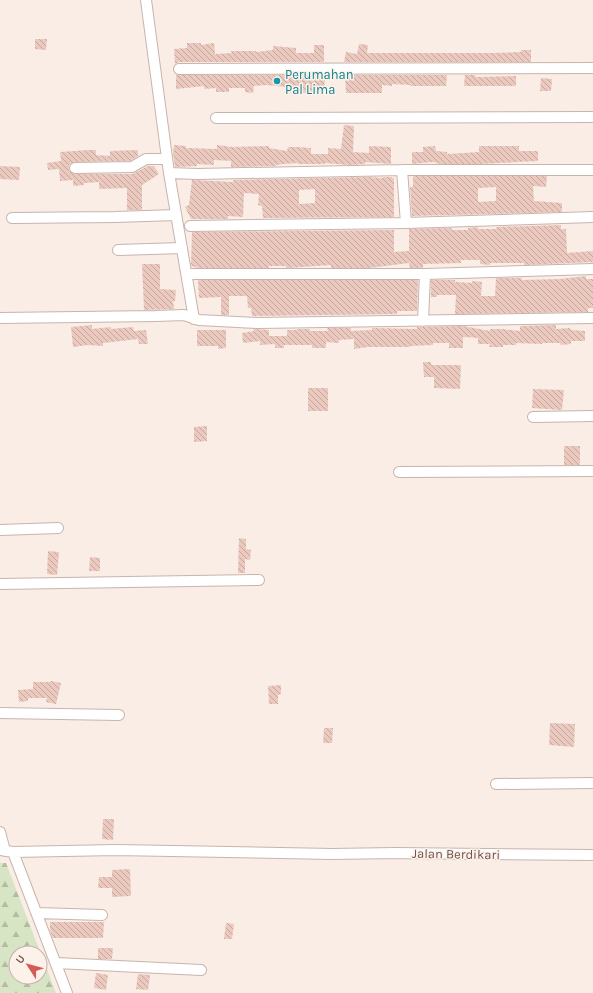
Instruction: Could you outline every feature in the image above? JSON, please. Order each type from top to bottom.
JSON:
[{"type":"street","points":[[146,0],[169,173],[194,319]]},
{"type":"street","points":[[179,69],[593,68]]},
{"type":"street","points":[[216,118],[593,117]]},
{"type":"street","points":[[75,168],[132,167],[146,159],[167,159]]},
{"type":"street","points":[[169,173],[198,174],[402,170],[593,170]]},
{"type":"street","points":[[402,170],[406,223]]},
{"type":"street","points":[[12,218],[176,215]]},
{"type":"street","points":[[190,226],[406,223],[593,217]]},
{"type":"street","points":[[118,250],[182,248]]},
{"type":"street","points":[[186,274],[426,274],[593,269]]},
{"type":"street","points":[[423,321],[426,274]]},
{"type":"street","points":[[0,318],[184,315],[194,319],[257,323],[593,318]]},
{"type":"street","points":[[533,417],[593,416]]},
{"type":"street","points":[[399,472],[593,471]]},
{"type":"street","points":[[0,530],[58,528]]},
{"type":"street","points":[[0,584],[259,580]]},
{"type":"street","points":[[0,713],[119,715]]},
{"type":"street","points":[[496,784],[593,783]]},
{"type":"street","points":[[0,832],[6,851],[37,913],[67,993]]},
{"type":"street","name":"Jalan Berdikari","points":[[6,851],[116,850],[320,854],[593,855]]},
{"type":"street","points":[[37,913],[102,915]]},
{"type":"street","points":[[56,963],[201,970]]},
{"type":"green space","points":[[0,863],[6,863],[38,945],[8,945],[8,985],[48,985],[48,972],[56,993],[0,993]]},
{"type":"building","points":[[35,39],[47,39],[46,50],[35,49]]},
{"type":"building","points":[[187,43],[201,43],[201,45],[214,43],[215,54],[232,53],[231,51],[256,52],[273,50],[273,46],[296,48],[296,53],[314,53],[314,45],[324,45],[324,62],[179,62],[175,64],[174,49],[187,48]]},
{"type":"building","points":[[359,44],[368,45],[367,53],[493,53],[521,52],[521,50],[531,50],[531,62],[344,62],[346,52],[357,54]]},
{"type":"building","points":[[176,75],[323,75],[323,77],[325,77],[324,92],[314,91],[314,94],[295,92],[287,93],[287,87],[266,85],[254,86],[253,93],[245,92],[245,88],[229,88],[229,92],[216,92],[216,88],[204,89],[204,86],[176,89]]},
{"type":"building","points":[[345,75],[447,75],[446,86],[410,86],[392,84],[392,86],[382,85],[382,93],[346,93]]},
{"type":"building","points":[[465,75],[475,75],[475,77],[516,76],[516,86],[464,86]]},
{"type":"building","points":[[541,78],[552,79],[551,91],[540,91]]},
{"type":"building","points":[[344,125],[354,126],[353,152],[369,153],[369,146],[391,147],[391,164],[365,162],[365,164],[349,165],[298,163],[276,166],[231,167],[231,161],[214,160],[214,165],[197,164],[197,166],[175,167],[173,153],[174,145],[186,146],[186,148],[217,149],[217,145],[232,147],[269,146],[269,148],[287,151],[288,147],[297,147],[311,148],[311,154],[328,154],[328,148],[341,149]]},
{"type":"building","points":[[435,146],[436,151],[447,152],[447,154],[479,152],[479,146],[519,146],[519,151],[538,151],[538,161],[478,164],[441,164],[433,162],[412,164],[412,152],[423,152],[423,147]]},
{"type":"building","points":[[96,150],[96,155],[110,156],[110,151],[138,150],[138,156],[130,161],[74,162],[69,165],[69,171],[75,174],[132,174],[148,166],[154,166],[159,174],[142,185],[142,210],[127,210],[127,188],[99,189],[99,182],[84,183],[84,185],[73,186],[73,180],[60,181],[59,169],[48,170],[47,163],[61,161],[60,152]]},
{"type":"building","points":[[0,166],[20,167],[19,180],[0,179]]},
{"type":"building","points":[[413,176],[547,176],[546,187],[533,186],[534,201],[562,203],[562,212],[412,216],[410,187],[413,187]],"holes":[[[496,187],[496,201],[478,202],[478,188]]]},
{"type":"building","points":[[392,177],[394,178],[394,217],[263,218],[262,206],[258,205],[259,194],[244,193],[243,217],[228,216],[228,219],[191,219],[185,207],[189,205],[192,180],[233,182],[233,180]],"holes":[[[315,189],[315,203],[299,204],[299,190]]]},
{"type":"building","points":[[561,225],[561,229],[566,229],[567,253],[593,251],[593,262],[524,265],[524,263],[490,263],[490,265],[480,264],[480,260],[461,260],[461,263],[423,264],[423,268],[410,268],[409,263],[369,268],[331,268],[331,265],[288,268],[286,268],[286,266],[269,266],[269,268],[198,268],[191,265],[192,232],[394,230],[394,252],[409,251],[409,229],[451,228],[452,230],[468,230],[468,228],[478,227],[478,229],[496,229],[497,227]]},
{"type":"building","points":[[142,264],[160,264],[160,289],[176,290],[175,301],[173,301],[174,309],[144,310]]},
{"type":"building","points":[[586,276],[586,279],[593,279],[593,308],[588,308],[588,312],[455,314],[456,295],[437,295],[437,297],[431,297],[431,280],[455,280],[455,282],[472,283],[472,281],[482,282],[481,296],[495,296],[496,278],[522,278],[522,280],[560,279]]},
{"type":"building","points":[[198,280],[418,280],[417,311],[397,311],[397,314],[252,316],[251,308],[248,308],[247,296],[229,296],[229,315],[221,315],[221,297],[199,298]]},
{"type":"building","points":[[92,325],[92,329],[133,327],[134,331],[146,330],[148,344],[139,344],[138,339],[103,343],[103,346],[88,345],[73,347],[71,327]]},
{"type":"building","points":[[556,325],[556,329],[570,328],[571,330],[585,331],[585,341],[571,341],[571,344],[561,345],[560,343],[516,343],[516,345],[503,345],[503,347],[489,347],[490,344],[478,344],[478,338],[463,337],[463,348],[449,348],[449,343],[433,343],[433,345],[410,347],[368,347],[354,349],[354,339],[339,340],[339,343],[326,342],[326,348],[312,348],[312,345],[284,345],[284,348],[275,348],[275,344],[260,345],[260,341],[243,343],[242,333],[254,331],[253,329],[269,330],[269,336],[287,336],[287,330],[297,329],[328,331],[327,328],[351,328],[351,331],[372,330],[372,328],[417,329],[417,327],[463,326],[490,331],[490,329],[502,329],[520,331],[520,326]]},
{"type":"building","points":[[197,330],[226,330],[226,348],[218,349],[218,346],[197,346]]},
{"type":"building","points":[[423,362],[431,362],[431,365],[461,365],[460,389],[434,388],[434,377],[424,377]]},
{"type":"building","points":[[308,388],[328,388],[328,411],[308,411]]},
{"type":"building","points":[[533,389],[564,390],[562,410],[532,408]]},
{"type":"building","points":[[207,426],[207,441],[194,442],[194,427]]},
{"type":"building","points":[[564,446],[580,446],[580,465],[564,465]]},
{"type":"building","points":[[239,538],[246,539],[246,549],[251,550],[250,560],[245,559],[245,573],[238,573]]},
{"type":"building","points":[[48,551],[59,552],[57,575],[47,574]]},
{"type":"building","points":[[90,557],[100,558],[100,571],[89,571]]},
{"type":"building","points":[[51,681],[61,683],[56,704],[46,702],[47,698],[28,698],[28,701],[19,702],[18,690],[33,689],[33,682]]},
{"type":"building","points":[[281,685],[281,694],[278,695],[278,704],[269,704],[268,686]]},
{"type":"building","points":[[550,723],[575,724],[574,747],[549,745]]},
{"type":"building","points":[[324,728],[333,728],[332,743],[323,743]]},
{"type":"building","points":[[103,819],[114,819],[113,840],[102,839]]},
{"type":"building","points":[[130,869],[131,896],[112,897],[112,888],[98,888],[99,877],[112,877],[112,870]]},
{"type":"building","points":[[50,922],[104,922],[103,938],[53,938],[50,930]]},
{"type":"building","points":[[226,923],[234,924],[232,939],[224,939]]},
{"type":"building","points":[[98,948],[113,948],[112,959],[98,959]]},
{"type":"building","points":[[96,973],[108,975],[106,990],[94,988]]},
{"type":"building","points":[[138,974],[150,975],[148,990],[136,989]]},
{"type":"place","name":"Perumahan Pal Lima","points":[[277,81]]}]
